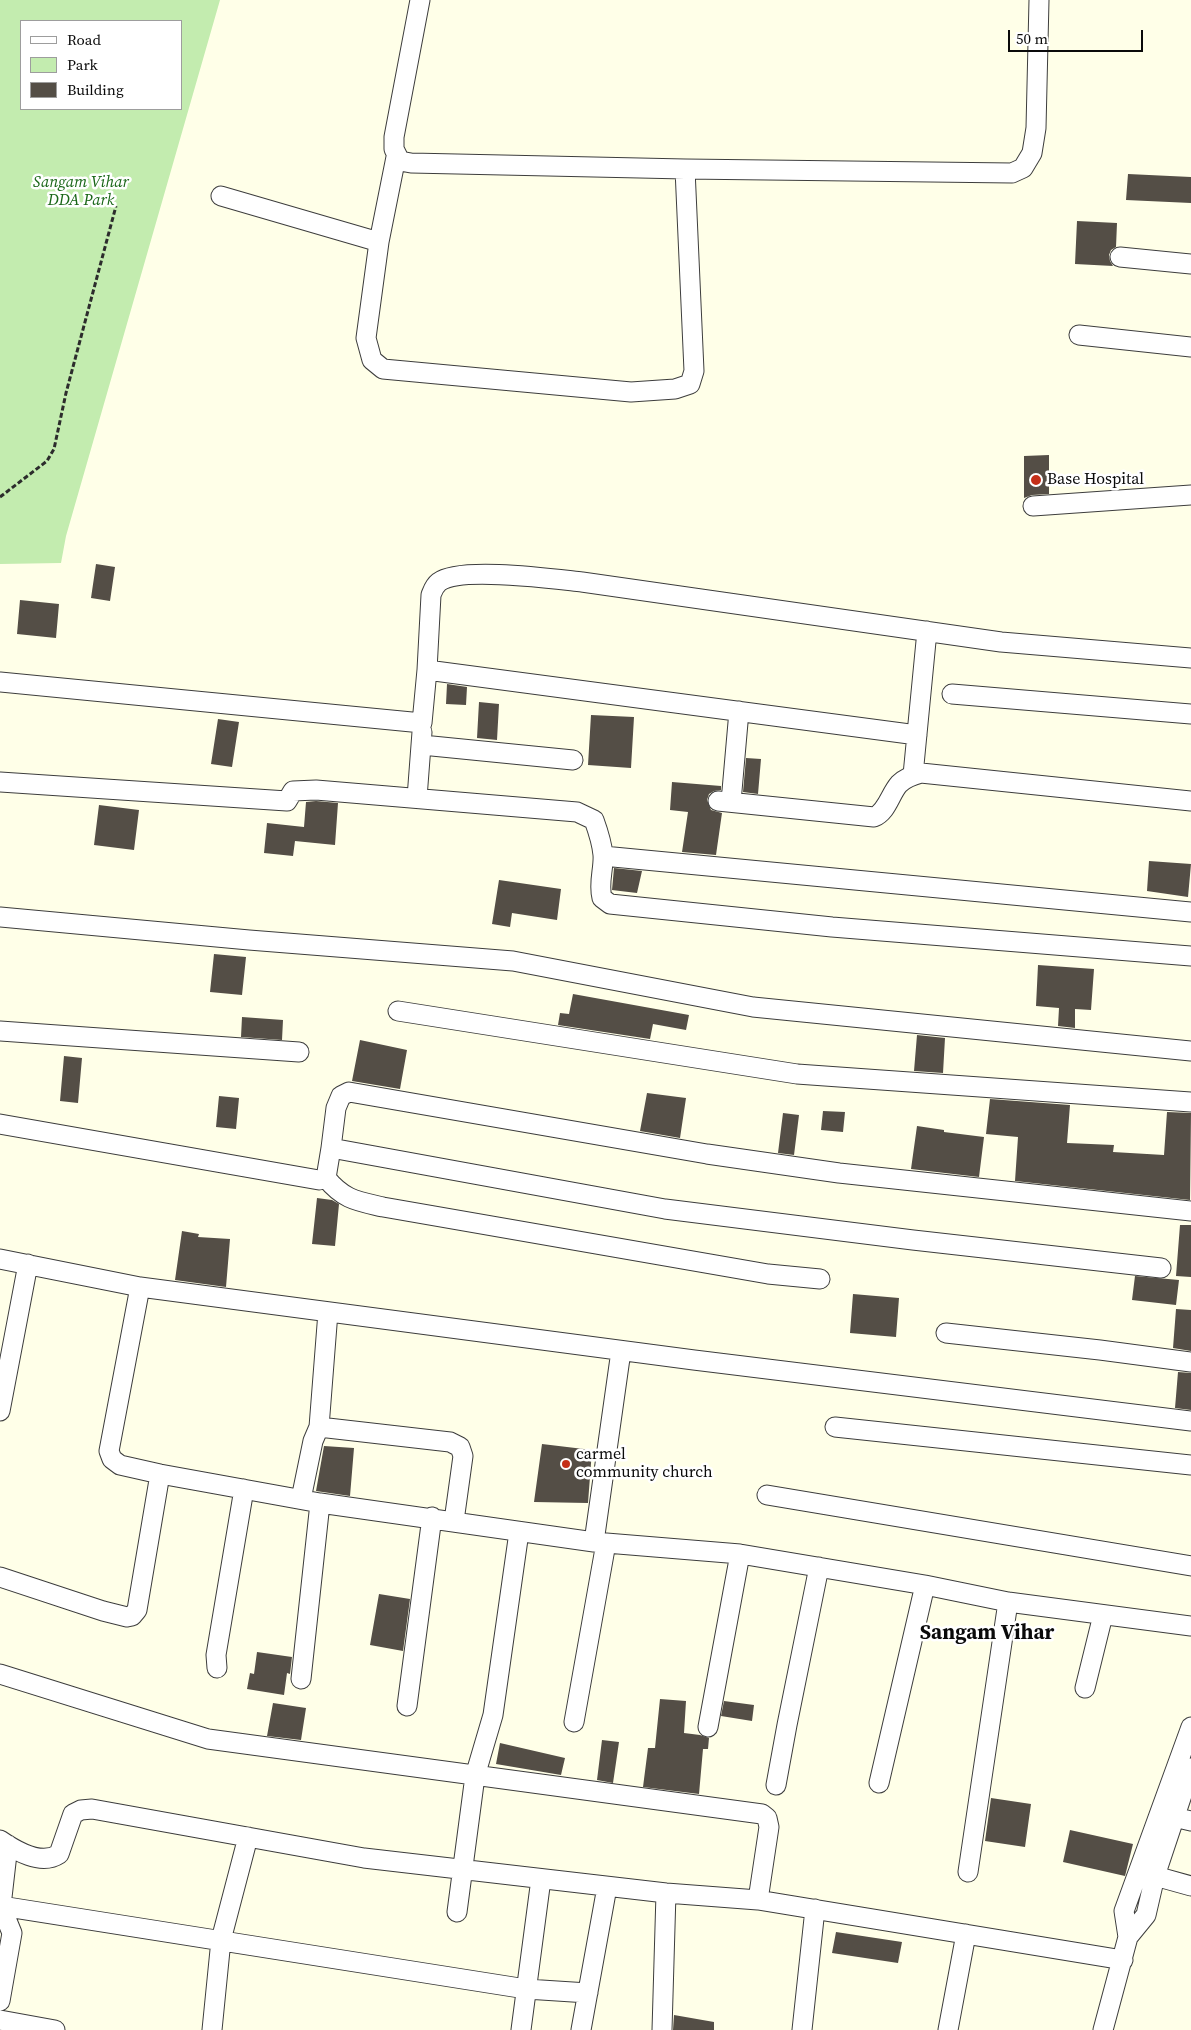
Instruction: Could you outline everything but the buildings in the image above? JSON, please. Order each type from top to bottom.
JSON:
[{"type":"street","points":[[420,0],[394,137],[396,157],[379,242],[366,338],[372,360],[383,369],[630,392],[675,389],[690,384],[694,371],[684,170]]},
{"type":"street","points":[[396,157],[400,161],[411,163],[684,170],[1012,173],[1023,168],[1032,153],[1036,128],[1039,0]]},
{"type":"street","points":[[221,196],[379,242]]},
{"type":"street","points":[[1120,257],[1191,264]]},
{"type":"street","points":[[1079,335],[1191,347]]},
{"type":"street","points":[[1033,506],[1191,495]]},
{"type":"street","points":[[417,798],[422,745],[422,722],[428,670],[430,603],[434,588],[440,582],[463,575],[523,576],[582,582],[1002,642],[1191,658]]},
{"type":"street","points":[[913,775],[927,631]]},
{"type":"street","points":[[428,670],[917,734]]},
{"type":"street","points":[[0,682],[422,722]]},
{"type":"street","points":[[952,694],[1191,714]]},
{"type":"street","points":[[739,711],[725,802],[874,817],[880,814],[898,785],[913,775],[921,773],[1191,801]]},
{"type":"street","points":[[422,745],[573,760]]},
{"type":"street","points":[[0,782],[287,801],[293,791],[316,790],[577,812],[594,820],[603,856],[600,890],[602,898],[610,904],[842,928],[1191,956]]},
{"type":"street","points":[[603,856],[1191,912]]},
{"type":"street","points":[[0,917],[229,939],[513,961],[753,1007],[1191,1051]]},
{"type":"street","points":[[398,1012],[796,1074],[1191,1102]]},
{"type":"street","points":[[0,1031],[299,1052]]},
{"type":"street","points":[[820,1279],[750,1271],[356,1201],[337,1192],[326,1178],[336,1108],[341,1096],[349,1092],[707,1154],[820,1170],[1191,1211]]},
{"type":"street","points":[[0,1124],[316,1180],[326,1178]]},
{"type":"street","points":[[331,1148],[665,1209],[1161,1268]]},
{"type":"street","points":[[0,1260],[140,1287],[621,1351],[1191,1421]]},
{"type":"street","points":[[0,1411],[2,1388],[28,1264]]},
{"type":"street","points":[[140,1287],[110,1455],[120,1465],[320,1503],[432,1517],[519,1532],[600,1542],[740,1554],[925,1585],[1008,1602],[1191,1626]]},
{"type":"street","points":[[301,1500],[312,1441],[319,1427],[328,1312]]},
{"type":"street","points":[[946,1333],[1191,1362]]},
{"type":"street","points":[[574,1722],[600,1542],[621,1351]]},
{"type":"street","points":[[319,1427],[450,1442],[460,1447],[463,1456],[454,1521]]},
{"type":"street","points":[[835,1427],[1191,1465]]},
{"type":"street","points":[[0,1577],[103,1611],[127,1617],[132,1616],[137,1610],[160,1474]]},
{"type":"street","points":[[217,1668],[216,1655],[244,1489]]},
{"type":"street","points":[[767,1495],[1191,1566]]},
{"type":"street","points":[[301,1679],[320,1503]]},
{"type":"street","points":[[407,1706],[432,1517]]},
{"type":"street","points":[[457,1912],[475,1776],[493,1715],[519,1532]]},
{"type":"street","points":[[708,1727],[740,1554]]},
{"type":"street","points":[[776,1785],[819,1568]]},
{"type":"street","points":[[879,1783],[925,1585]]},
{"type":"street","points":[[968,1872],[1008,1602]]},
{"type":"street","points":[[1085,1688],[1103,1615]]},
{"type":"street","points":[[0,1674],[208,1739],[762,1814],[767,1818],[769,1827],[758,1900]]},
{"type":"street","points":[[1103,2030],[1128,1937],[1124,1911],[1191,1727]]},
{"type":"street","points":[[1128,1937],[1146,1916],[1155,1876],[1182,1819],[1191,1768]]},
{"type":"street","points":[[0,2001],[12,1933],[1,1906],[4,1843],[37,1858],[56,1856],[59,1854],[73,1814],[88,1809],[364,1858],[607,1887],[758,1900],[1123,1960]]},
{"type":"street","points":[[212,2030],[222,1940],[248,1837]]},
{"type":"street","points":[[1155,1876],[1191,1886]]},
{"type":"street","points":[[521,2030],[541,1879]]},
{"type":"street","points":[[581,2030],[607,1887]]},
{"type":"street","points":[[662,2030],[666,1893]]},
{"type":"street","points":[[1,1906],[526,1989],[588,1993]]},
{"type":"street","points":[[802,2030],[815,1909]]},
{"type":"street","points":[[948,2030],[966,1934]]},
{"type":"street","points":[[0,2020],[55,2030]]},
{"type":"path","points":[[0,497],[47,461],[54,449],[66,393],[116,206]]},
{"type":"green space","name":"Sangam Vihar DDA Park","points":[[0,0],[220,0],[66,536],[61,563],[0,564]]},
{"type":"place","name":"Base Hospital","points":[[1036,480]]},
{"type":"place","name":"carmel community church","points":[[566,1464]]},
{"type":"district","name":"Sangam Vihar","points":[[987,1634]]}]
